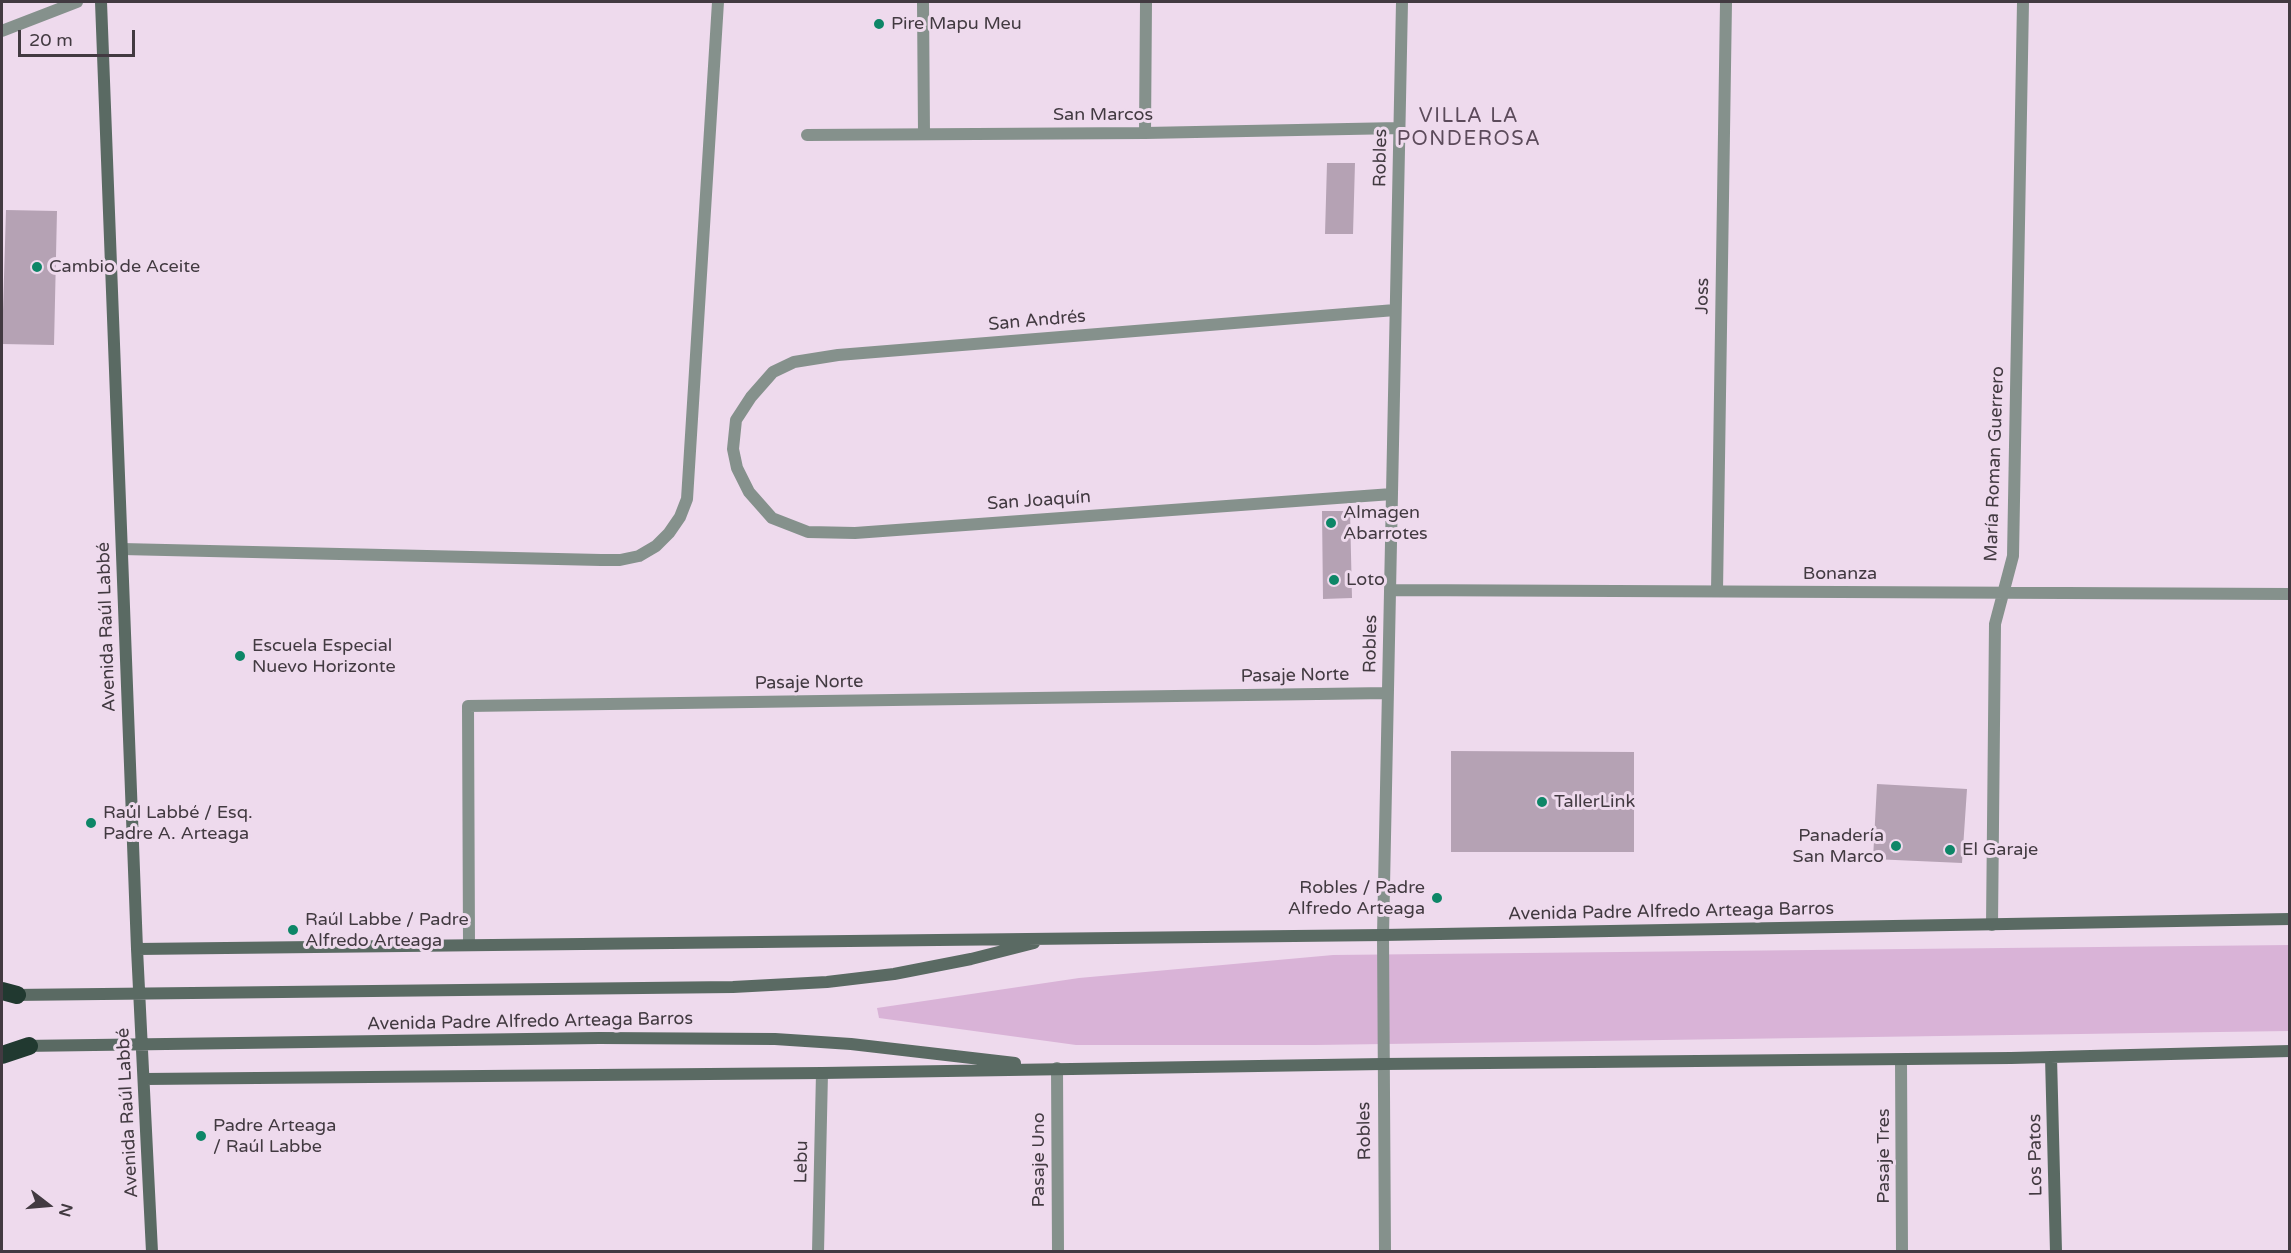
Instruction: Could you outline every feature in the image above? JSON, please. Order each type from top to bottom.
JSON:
[{"type":"highway","points":[[2,1055],[29,1046]]},
{"type":"main road","name":"Avenida Raúl Labbé","points":[[101,2],[138,954],[152,1251]]},
{"type":"main road","name":"Avenida Padre Alfredo Arteaga Barros","points":[[138,954],[469,944],[1383,935],[2289,919]]},
{"type":"main road","name":"Avenida Padre Alfredo Arteaga Barros","points":[[7,994],[688,987],[827,982],[894,975],[971,959],[1053,938]]},
{"type":"main road","name":"Avenida Padre Alfredo Arteaga Barros","points":[[2,1046],[610,1038],[775,1039],[915,1051],[1057,1068]]},
{"type":"main road","name":"Avenida Padre Alfredo Arteaga Barros","points":[[144,1079],[1901,1060],[2289,1052]]},
{"type":"main road","name":"Los Patos","points":[[2051,1057],[2056,1251]]},
{"type":"street","points":[[2,31],[77,2]]},
{"type":"street","points":[[122,549],[621,560],[639,556],[656,546],[680,517],[687,499],[718,2]]},
{"type":"street","points":[[923,2],[924,134]]},
{"type":"street","points":[[1145,133],[1146,2]]},
{"type":"street","name":"Robles","points":[[1384,1251],[1383,935],[1402,2]]},
{"type":"street","name":"Joss","points":[[1717,591],[1726,2]]},
{"type":"street","name":"María Roman Guerrero","points":[[1992,925],[1995,624],[2013,556],[2023,2]]},
{"type":"street","name":"San Marcos","points":[[807,135],[1145,133],[1399,128]]},
{"type":"street","name":"San Andrés","points":[[733,449],[736,420],[751,397],[773,372],[794,362],[849,354],[1395,310]]},
{"type":"street","name":"San Joaquín","points":[[733,449],[737,468],[749,492],[772,518],[808,532],[855,533],[1392,494]]},
{"type":"street","name":"Bonanza","points":[[1390,590],[2289,594]]},
{"type":"street","name":"Pasaje Norte","points":[[469,944],[468,706],[1388,693]]},
{"type":"street","name":"Pasaje Tres","points":[[1901,1060],[1902,1251]]},
{"type":"street","name":"Pasaje Uno","points":[[1057,1068],[1058,1251]]},
{"type":"street","name":"Lebu","points":[[818,1251],[822,1073]]},
{"type":"shaded area","points":[[2290,945],[2289,1031],[1315,1045],[1076,1045],[879,1018],[877,1008],[1079,978],[1333,955]]},
{"type":"building","points":[[1327,163],[1355,163],[1353,234],[1325,234]]},
{"type":"building","points":[[6,210],[57,211],[54,345],[2,344]]},
{"type":"building","points":[[1322,511],[1350,511],[1352,598],[1323,599]]},
{"type":"building","name":"TallerLink","points":[[1451,751],[1634,752],[1634,852],[1451,852]]},
{"type":"building","points":[[1877,784],[1967,789],[1962,863],[1873,859]]},
{"type":"place","name":"Pire Mapu Meu","points":[[879,24]]},
{"type":"place","name":"Cambio de Aceite","points":[[37,267]]},
{"type":"place","name":"Almagen Abarrotes","points":[[1331,523]]},
{"type":"place","name":"Loto","points":[[1334,580]]},
{"type":"place","name":"Escuela Especial Nuevo Horizonte","points":[[240,656]]},
{"type":"place","name":"TallerLink","points":[[1542,802]]},
{"type":"place","name":"Raúl Labbé / Esq. Padre A. Arteaga","points":[[91,823]]},
{"type":"place","name":"Panadería San Marco","points":[[1896,846]]},
{"type":"place","name":"El Garaje","points":[[1950,850]]},
{"type":"place","name":"Robles / Padre Alfredo Arteaga","points":[[1437,898]]},
{"type":"place","name":"Raúl Labbe / Padre Alfredo Arteaga","points":[[293,930]]},
{"type":"place","name":"Padre Arteaga / Raúl Labbe","points":[[201,1136]]},
{"type":"district","name":"VILLA LA PONDEROSA","points":[[1469,128]]}]
